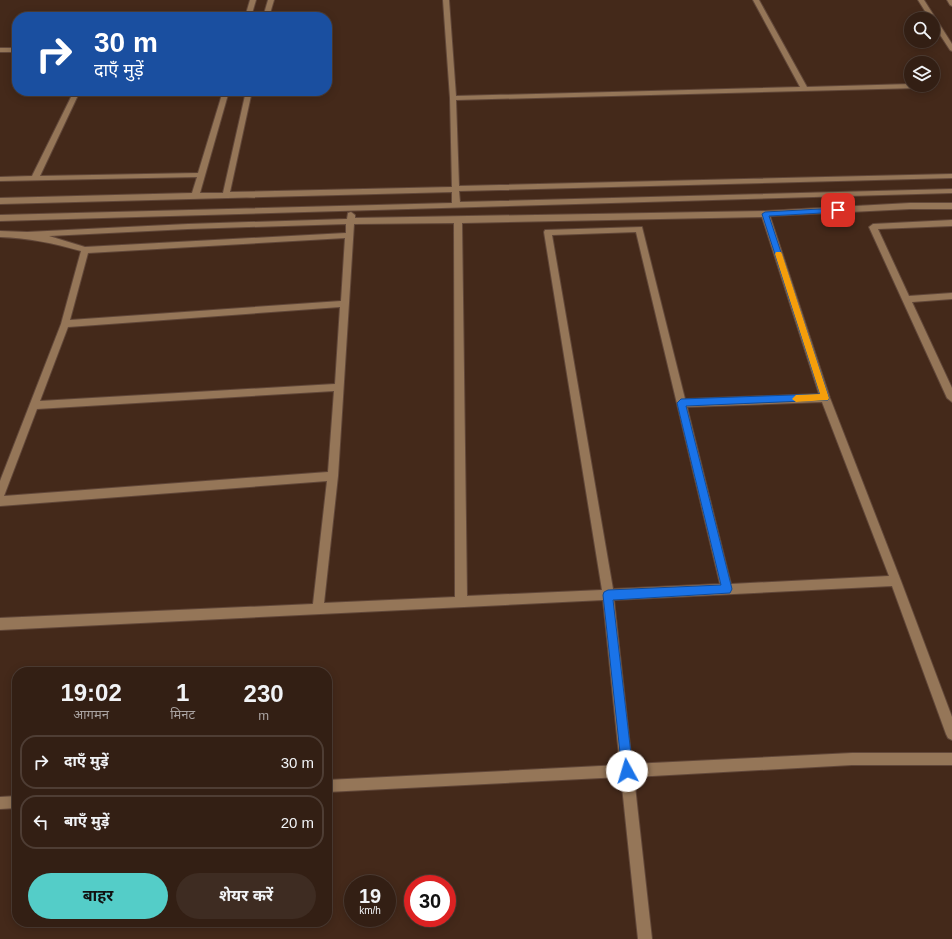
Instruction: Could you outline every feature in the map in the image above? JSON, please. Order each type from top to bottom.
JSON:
[{"type":"street","points":[[249,12],[253,0]]},
{"type":"street","points":[[267,12],[271,0]]},
{"type":"street","points":[[446,0],[453,98],[456,205]]},
{"type":"street","points":[[756,0],[804,88]]},
{"type":"street","points":[[921,0],[952,49]]},
{"type":"street","points":[[950,0],[952,4]]},
{"type":"street","points":[[0,50],[12,50]]},
{"type":"street","points":[[453,98],[904,86]]},
{"type":"street","points":[[35,178],[75,96]]},
{"type":"street","points":[[195,196],[225,96]]},
{"type":"street","points":[[226,195],[248,96]]},
{"type":"street","points":[[0,179],[201,175]]},
{"type":"street","points":[[0,201],[952,176]]},
{"type":"street","points":[[0,218],[952,191]]},
{"type":"street","points":[[0,234],[27,235],[98,230],[350,220],[458,220],[765,214],[910,206],[952,206]]},
{"type":"street","points":[[318,609],[333,476],[352,208]]},
{"type":"street","points":[[765,214],[825,398],[896,581],[952,734]]},
{"type":"street","points":[[458,220],[461,602]]},
{"type":"street","points":[[952,223],[873,227],[952,398]]},
{"type":"street","points":[[645,939],[608,595],[548,232],[639,229],[727,589]]},
{"type":"street","points":[[27,235],[53,240],[85,250],[350,235]]},
{"type":"street","points":[[0,494],[65,324],[85,250]]},
{"type":"street","points":[[907,299],[952,296]]},
{"type":"street","points":[[65,324],[345,304]]},
{"type":"street","points":[[35,405],[340,387]]},
{"type":"street","points":[[681,403],[825,398]]},
{"type":"street","points":[[0,500],[333,476]]},
{"type":"street","points":[[0,624],[896,581]]},
{"type":"street","points":[[332,786],[852,760],[952,759]]},
{"type":"street","points":[[0,803],[12,802]]},
{"type":"slow traffic","points":[[778,254],[825,398],[796,399]]},
{"type":"route","points":[[627,771],[608,595],[727,589],[681,403],[825,398],[765,214],[838,210]]}]
